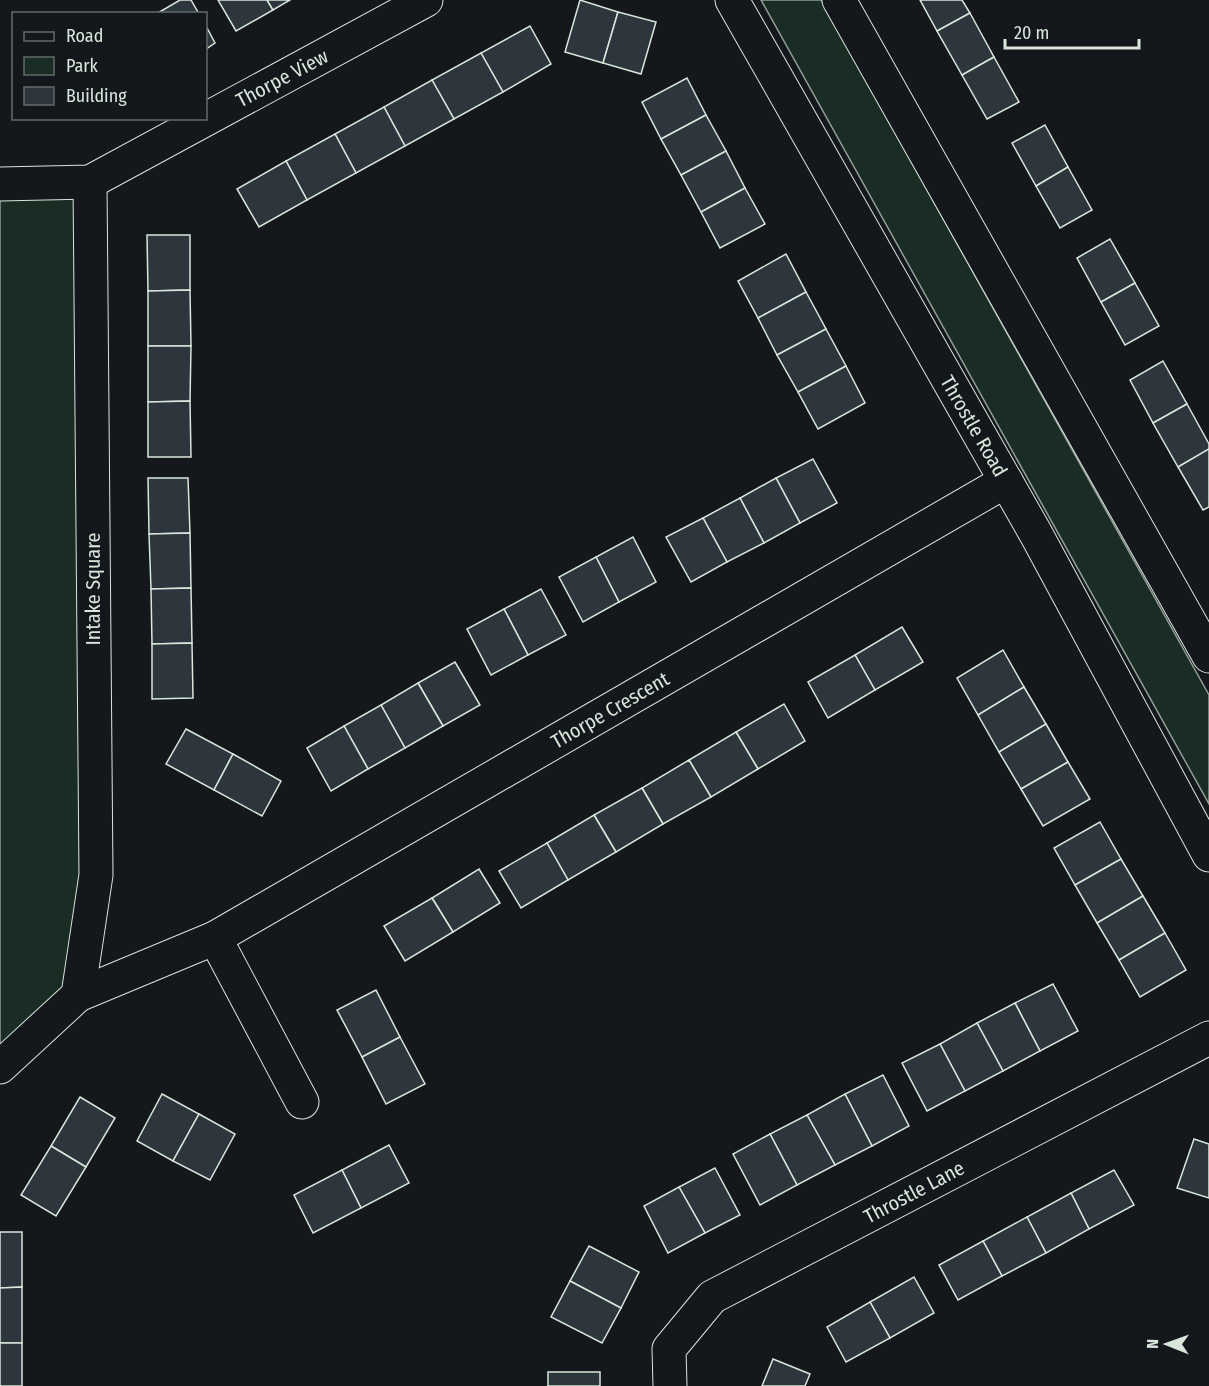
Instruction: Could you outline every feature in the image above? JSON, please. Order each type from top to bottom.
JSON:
[{"type":"street","name":"Thorpe View","points":[[207,119],[426,0]]},
{"type":"street","name":"Throstle Road","points":[[732,0],[1006,481],[1209,855]]},
{"type":"street","points":[[838,0],[1209,656]]},
{"type":"street","name":"Thorpe View","points":[[0,184],[90,182],[204,120]]},
{"type":"street","name":"Intake Square","points":[[78,995],[96,875],[90,182]]},
{"type":"street","name":"Thorpe Crescent","points":[[0,1067],[78,995],[215,938],[1006,481]]},
{"type":"street","points":[[215,938],[302,1102]]},
{"type":"street","name":"Throstle Lane","points":[[670,1386],[669,1349],[712,1297],[1209,1038]]},
{"type":"green space","points":[[761,0],[821,0],[1209,695],[1209,804]]},
{"type":"green space","points":[[90,182],[78,995],[0,1067],[0,184]]},
{"type":"building","points":[[180,0],[191,0],[198,12],[159,12]]},
{"type":"building","points":[[218,0],[267,0],[273,10],[236,31]]},
{"type":"building","points":[[267,0],[290,0],[273,10]]},
{"type":"building","points":[[580,0],[618,12],[603,63],[565,52]]},
{"type":"building","points":[[920,0],[962,0],[970,13],[937,31]]},
{"type":"building","points":[[618,12],[656,22],[641,74],[603,63]]},
{"type":"building","points":[[970,13],[994,57],[962,75],[937,31]]},
{"type":"building","points":[[530,26],[551,64],[503,92],[481,53]]},
{"type":"building","points":[[207,28],[215,43],[207,48]]},
{"type":"building","points":[[481,53],[503,92],[454,119],[432,80]]},
{"type":"building","points":[[994,57],[1019,102],[987,119],[962,75]]},
{"type":"building","points":[[687,78],[706,115],[661,139],[642,102]]},
{"type":"building","points":[[432,80],[454,119],[405,146],[384,107]]},
{"type":"building","points":[[384,107],[405,146],[356,173],[335,134]]},
{"type":"building","points":[[706,115],[726,151],[681,175],[661,139]]},
{"type":"building","points":[[1045,125],[1068,167],[1036,186],[1012,143]]},
{"type":"building","points":[[335,134],[356,173],[307,200],[286,161]]},
{"type":"building","points":[[726,151],[745,188],[701,212],[681,175]]},
{"type":"building","points":[[286,161],[307,200],[259,227],[237,189]]},
{"type":"building","points":[[1068,167],[1092,210],[1060,228],[1036,186]]},
{"type":"building","points":[[745,188],[765,224],[720,248],[701,212]]},
{"type":"building","points":[[147,235],[190,235],[190,290],[148,291]]},
{"type":"building","points":[[1110,239],[1135,283],[1101,302],[1077,258]]},
{"type":"building","points":[[786,254],[806,292],[758,318],[738,281]]},
{"type":"building","points":[[1135,283],[1159,326],[1125,345],[1101,302]]},
{"type":"building","points":[[190,290],[191,346],[148,346],[148,291]]},
{"type":"building","points":[[806,292],[826,329],[777,355],[758,318]]},
{"type":"building","points":[[826,329],[846,366],[798,392],[777,355]]},
{"type":"building","points":[[148,346],[191,346],[190,401],[148,402]]},
{"type":"building","points":[[1163,361],[1187,404],[1153,423],[1130,380]]},
{"type":"building","points":[[846,366],[865,403],[818,429],[798,392]]},
{"type":"building","points":[[190,401],[191,457],[148,457],[148,402]]},
{"type":"building","points":[[1187,404],[1209,444],[1209,449],[1178,467],[1153,423]]},
{"type":"building","points":[[1209,449],[1209,507],[1203,510],[1178,467]]},
{"type":"building","points":[[813,459],[837,503],[800,523],[776,478]]},
{"type":"building","points":[[148,478],[188,478],[190,533],[149,534]]},
{"type":"building","points":[[776,478],[800,523],[764,543],[740,498]]},
{"type":"building","points":[[740,498],[764,543],[727,562],[703,518]]},
{"type":"building","points":[[703,518],[727,562],[691,582],[666,537]]},
{"type":"building","points":[[190,533],[191,588],[151,589],[149,534]]},
{"type":"building","points":[[633,537],[656,582],[619,602],[596,557]]},
{"type":"building","points":[[596,557],[619,602],[583,622],[559,577]]},
{"type":"building","points":[[191,588],[192,643],[152,644],[151,589]]},
{"type":"building","points":[[541,589],[566,635],[528,655],[504,609]]},
{"type":"building","points":[[504,609],[528,655],[491,675],[467,629]]},
{"type":"building","points":[[902,627],[923,662],[875,690],[855,655]]},
{"type":"building","points":[[192,643],[193,698],[152,699],[152,644]]},
{"type":"building","points":[[1003,650],[1024,687],[978,715],[957,678]]},
{"type":"building","points":[[855,655],[875,690],[828,718],[808,682]]},
{"type":"building","points":[[455,662],[480,705],[443,726],[418,683]]},
{"type":"building","points":[[418,683],[443,726],[405,748],[381,705]]},
{"type":"building","points":[[1024,687],[1046,724],[999,752],[978,715]]},
{"type":"building","points":[[784,704],[805,741],[758,769],[736,732]]},
{"type":"building","points":[[381,705],[405,748],[368,769],[344,726]]},
{"type":"building","points":[[1046,724],[1068,762],[1021,789],[999,752]]},
{"type":"building","points":[[344,726],[368,769],[331,791],[307,748]]},
{"type":"building","points":[[186,729],[233,754],[214,790],[166,764]]},
{"type":"building","points":[[736,732],[758,769],[711,797],[689,760]]},
{"type":"building","points":[[233,754],[281,781],[262,816],[214,790]]},
{"type":"building","points":[[689,760],[711,797],[663,824],[642,788]]},
{"type":"building","points":[[1068,762],[1090,799],[1043,826],[1021,789]]},
{"type":"building","points":[[642,788],[663,824],[616,852],[594,815]]},
{"type":"building","points":[[594,815],[616,852],[568,880],[547,843]]},
{"type":"building","points":[[1100,822],[1121,859],[1075,885],[1054,848]]},
{"type":"building","points":[[547,843],[568,880],[521,908],[499,871]]},
{"type":"building","points":[[1121,859],[1143,896],[1097,923],[1075,885]]},
{"type":"building","points":[[479,869],[500,903],[453,932],[432,898]]},
{"type":"building","points":[[1143,896],[1165,933],[1119,960],[1097,923]]},
{"type":"building","points":[[432,898],[453,932],[405,961],[384,926]]},
{"type":"building","points":[[1165,933],[1186,970],[1140,997],[1119,960]]},
{"type":"building","points":[[1053,984],[1078,1031],[1040,1051],[1015,1003]]},
{"type":"building","points":[[376,990],[400,1037],[362,1057],[337,1010]]},
{"type":"building","points":[[1015,1003],[1040,1051],[1003,1071],[977,1023]]},
{"type":"building","points":[[977,1023],[1003,1071],[965,1091],[940,1044]]},
{"type":"building","points":[[400,1037],[425,1084],[386,1104],[362,1057]]},
{"type":"building","points":[[940,1044],[965,1091],[927,1111],[902,1063]]},
{"type":"building","points":[[883,1075],[909,1126],[872,1146],[845,1094]]},
{"type":"building","points":[[162,1094],[199,1114],[173,1161],[137,1141]]},
{"type":"building","points":[[845,1094],[872,1146],[835,1165],[807,1115]]},
{"type":"building","points":[[80,1097],[115,1118],[86,1167],[51,1146]]},
{"type":"building","points":[[199,1114],[235,1134],[210,1180],[173,1161]]},
{"type":"building","points":[[807,1115],[835,1165],[797,1185],[770,1134]]},
{"type":"building","points":[[770,1134],[797,1185],[760,1205],[733,1154]]},
{"type":"building","points":[[1194,1139],[1209,1144],[1209,1198],[1177,1188]]},
{"type":"building","points":[[389,1145],[409,1183],[361,1208],[342,1170]]},
{"type":"building","points":[[51,1146],[86,1167],[56,1216],[21,1195]]},
{"type":"building","points":[[715,1168],[740,1215],[705,1233],[679,1187]]},
{"type":"building","points":[[342,1170],[361,1208],[313,1233],[294,1195]]},
{"type":"building","points":[[1114,1170],[1134,1205],[1089,1229],[1071,1193]]},
{"type":"building","points":[[679,1187],[705,1233],[668,1253],[644,1206]]},
{"type":"building","points":[[1071,1193],[1089,1229],[1046,1253],[1027,1217]]},
{"type":"building","points":[[1027,1217],[1046,1253],[1002,1276],[983,1241]]},
{"type":"building","points":[[0,1232],[22,1232],[22,1287],[0,1288]]},
{"type":"building","points":[[983,1241],[1002,1276],[958,1300],[939,1265]]},
{"type":"building","points":[[589,1246],[639,1272],[621,1308],[570,1281]]},
{"type":"building","points":[[914,1277],[934,1313],[890,1338],[870,1302]]},
{"type":"building","points":[[570,1281],[621,1308],[602,1343],[551,1317]]},
{"type":"building","points":[[22,1287],[22,1343],[0,1343],[0,1288]]},
{"type":"building","points":[[870,1302],[890,1338],[846,1362],[827,1327]]},
{"type":"building","points":[[0,1343],[22,1343],[22,1386],[0,1386]]},
{"type":"building","points":[[773,1359],[810,1374],[805,1386],[762,1386]]},
{"type":"building","points":[[548,1372],[600,1372],[600,1386],[548,1386]]}]
